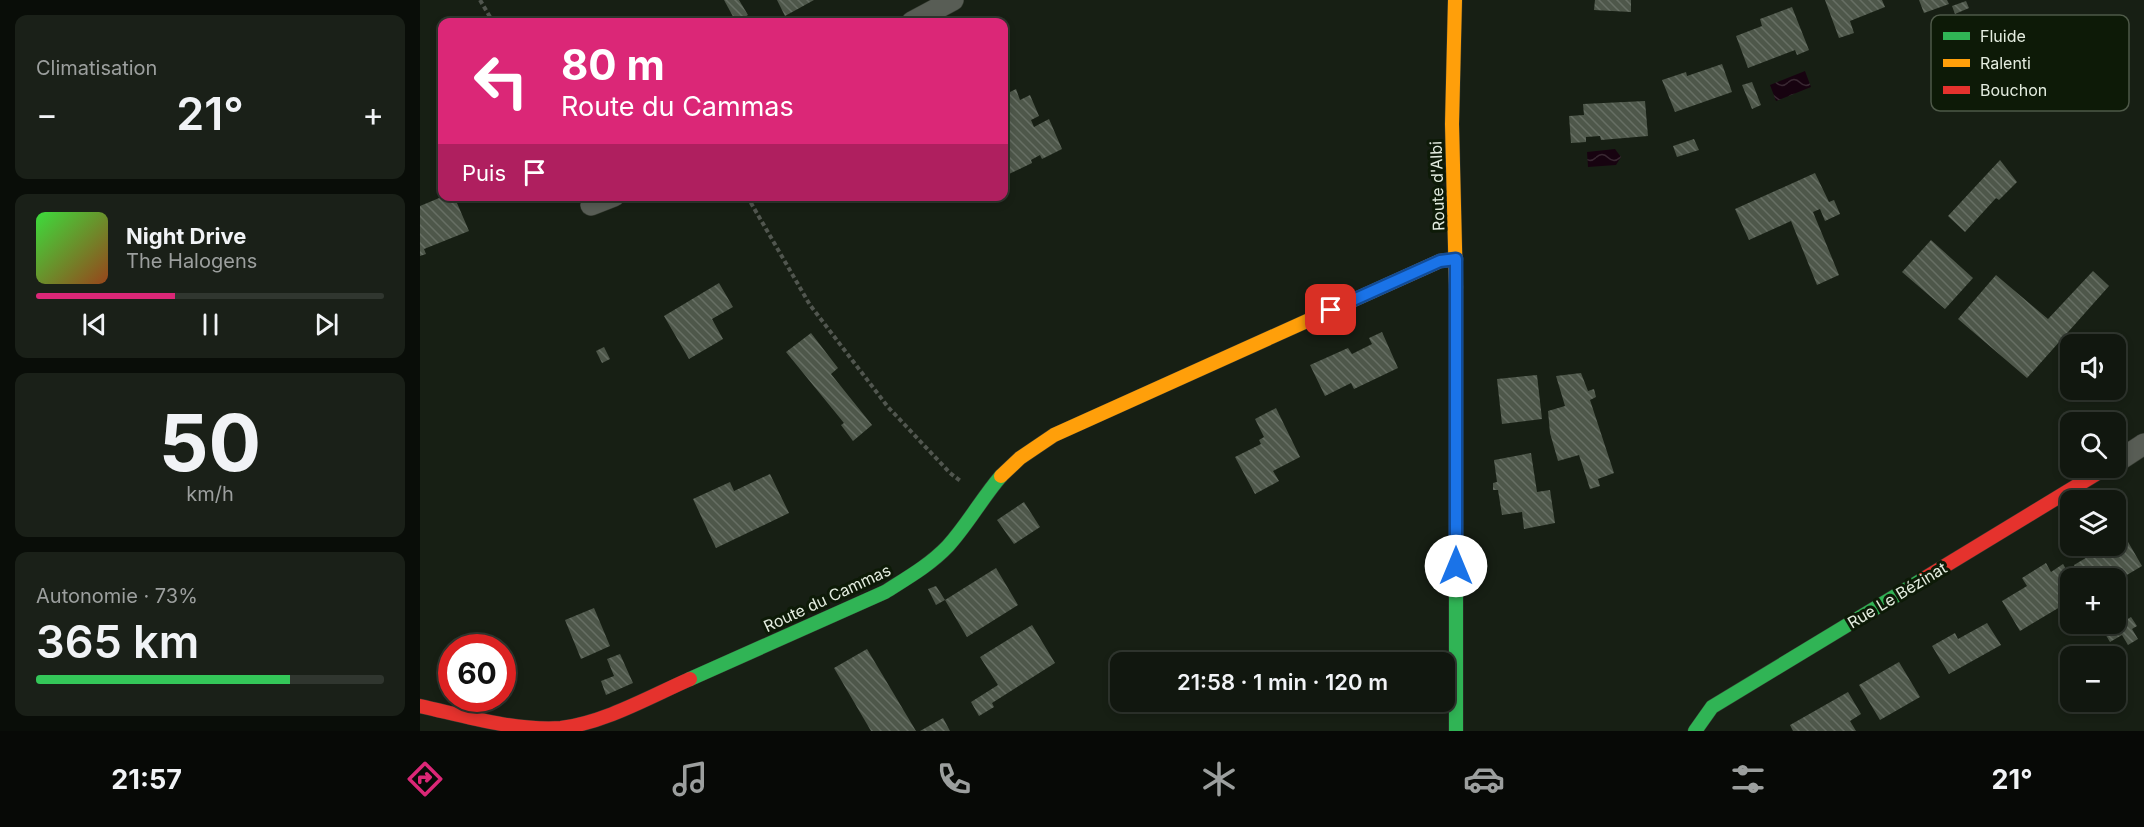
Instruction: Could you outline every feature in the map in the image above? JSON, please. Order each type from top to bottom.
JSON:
[{"type":"street","points":[[919,18],[953,0]]},
{"type":"street","name":"Route d'Albi","points":[[1455,0],[1452,124],[1456,259],[1456,731]]},
{"type":"street","points":[[591,205],[601,201]]},
{"type":"street","name":"Route du Cammas","points":[[420,706],[523,729],[573,727],[610,714],[885,592],[918,572],[957,535],[1001,476],[1023,455],[1054,435],[1440,261],[1456,259]]},
{"type":"street","points":[[2126,456],[2144,444]]},
{"type":"street","name":"Rue Le Bézinat","points":[[1695,731],[1712,707],[2090,478]]},
{"type":"path","points":[[480,0],[491,18]]},
{"type":"path","points":[[750,201],[810,305],[888,407],[950,473],[984,498]]},
{"type":"water","points":[[1805,71],[1811,87],[1776,101],[1770,85]]},
{"type":"water","points":[[1615,149],[1621,157],[1616,165],[1588,167],[1587,152]]},
{"type":"building","points":[[724,0],[739,0],[748,15],[743,18],[734,18]]},
{"type":"building","points":[[777,0],[814,0],[785,16]]},
{"type":"building","points":[[1595,0],[1631,0],[1631,12],[1594,10]]},
{"type":"building","points":[[1825,0],[1882,0],[1885,7],[1850,21],[1854,33],[1839,38]]},
{"type":"building","points":[[1919,0],[1947,0],[1949,4],[1924,13]]},
{"type":"building","points":[[1966,1],[1969,8],[1955,14],[1952,6]]},
{"type":"building","points":[[1792,7],[1809,50],[1797,55],[1795,50],[1748,68],[1736,36],[1762,26],[1760,19]]},
{"type":"building","points":[[1722,64],[1732,92],[1675,112],[1662,80],[1686,72],[1687,76]]},
{"type":"building","points":[[1752,82],[1761,105],[1752,109],[1742,85]]},
{"type":"building","points":[[1016,89],[1020,100],[1030,95],[1039,116],[1031,120],[1034,127],[1049,119],[1062,149],[1042,159],[1040,155],[1031,160],[1032,163],[1009,174],[1008,171],[1008,93]]},
{"type":"building","points":[[1645,101],[1648,136],[1601,140],[1600,136],[1586,137],[1586,142],[1571,143],[1569,116],[1584,115],[1583,104]]},
{"type":"building","points":[[1694,139],[1699,150],[1677,157],[1673,146]]},
{"type":"building","points":[[2000,160],[2017,182],[1999,200],[1996,198],[1965,232],[1948,216]]},
{"type":"building","points":[[1815,173],[1829,202],[1834,200],[1840,214],[1825,221],[1820,209],[1813,212],[1839,275],[1817,285],[1791,221],[1749,240],[1735,209]]},
{"type":"building","points":[[438,198],[438,201],[456,201],[469,231],[424,249],[426,254],[420,256],[420,206]]},
{"type":"building","points":[[1931,240],[1973,278],[1945,309],[1902,272]]},
{"type":"building","points":[[2093,271],[2109,286],[2066,334],[2060,334],[2060,341],[2027,378],[1958,319],[1996,275],[2048,319]]},
{"type":"building","points":[[719,283],[733,307],[712,319],[723,339],[689,359],[664,316]]},
{"type":"building","points":[[1382,332],[1398,368],[1354,389],[1351,383],[1325,396],[1310,365],[1348,348],[1352,354],[1372,344],[1369,338]]},
{"type":"building","points":[[811,333],[838,368],[831,374],[872,425],[853,441],[841,425],[844,423],[786,352]]},
{"type":"building","points":[[604,347],[610,359],[602,363],[596,351]]},
{"type":"building","points":[[1581,373],[1588,391],[1594,389],[1596,397],[1590,400],[1614,473],[1598,479],[1600,486],[1590,489],[1579,455],[1558,461],[1550,433],[1548,411],[1565,406],[1556,376]]},
{"type":"building","points":[[1537,375],[1542,419],[1502,424],[1497,379]]},
{"type":"building","points":[[1276,408],[1300,457],[1273,471],[1279,481],[1255,494],[1235,457],[1261,444],[1259,440],[1264,437],[1255,419]]},
{"type":"building","points":[[1531,453],[1537,492],[1550,490],[1555,523],[1524,529],[1522,512],[1502,515],[1498,490],[1493,490],[1493,483],[1497,482],[1494,460]]},
{"type":"building","points":[[770,474],[789,513],[716,548],[693,499],[730,482],[734,491]]},
{"type":"building","points":[[1024,502],[1040,527],[1014,544],[997,520]]},
{"type":"building","points":[[2126,538],[2142,566],[2126,575],[2126,568],[2076,568],[2074,565],[2089,556],[2126,556]]},
{"type":"building","points":[[2046,563],[2051,572],[2063,564],[2065,568],[2060,568],[2060,607],[2020,631],[2002,601],[2027,586],[2022,578]]},
{"type":"building","points":[[996,568],[1018,605],[967,637],[945,600]]},
{"type":"building","points":[[936,586],[945,600],[936,605],[928,589]]},
{"type":"building","points":[[594,608],[610,646],[581,659],[565,620]]},
{"type":"building","points":[[2131,617],[2137,626],[2132,629],[2138,639],[2128,645],[2122,635],[2110,642],[2105,634],[2126,634],[2126,620]]},
{"type":"building","points":[[1987,623],[2001,645],[1949,674],[1932,646],[1955,633],[1958,639]]},
{"type":"building","points":[[1032,625],[1055,663],[992,703],[994,707],[979,716],[971,702],[998,685],[980,657]]},
{"type":"building","points":[[867,649],[916,731],[871,731],[834,668]]},
{"type":"building","points":[[620,654],[633,683],[606,695],[601,681],[614,676],[607,659]]},
{"type":"building","points":[[1899,662],[1920,697],[1880,720],[1859,685]]},
{"type":"building","points":[[1848,692],[1861,714],[1850,721],[1856,731],[1793,731],[1790,725]]},
{"type":"building","points":[[943,718],[950,731],[920,731]]},
{"type":"traffic: fast","points":[[690,679],[885,592],[910,576],[948,546],[1001,476]]},
{"type":"traffic: fast","points":[[1456,571],[1456,731]]},
{"type":"traffic: fast","points":[[1695,731],[1712,707],[1925,578]]},
{"type":"traffic: slow","points":[[1455,0],[1452,124],[1456,287]]},
{"type":"traffic: slow","points":[[1001,476],[1020,458],[1054,435],[1440,261],[1456,259]]},
{"type":"traffic: jam","points":[[1456,287],[1456,571]]},
{"type":"traffic: jam","points":[[1925,578],[2090,478]]},
{"type":"traffic: jam","points":[[420,706],[508,725],[561,728],[611,715],[690,679]]},
{"type":"route","points":[[1331,310],[1440,261],[1456,259],[1456,566]]}]
